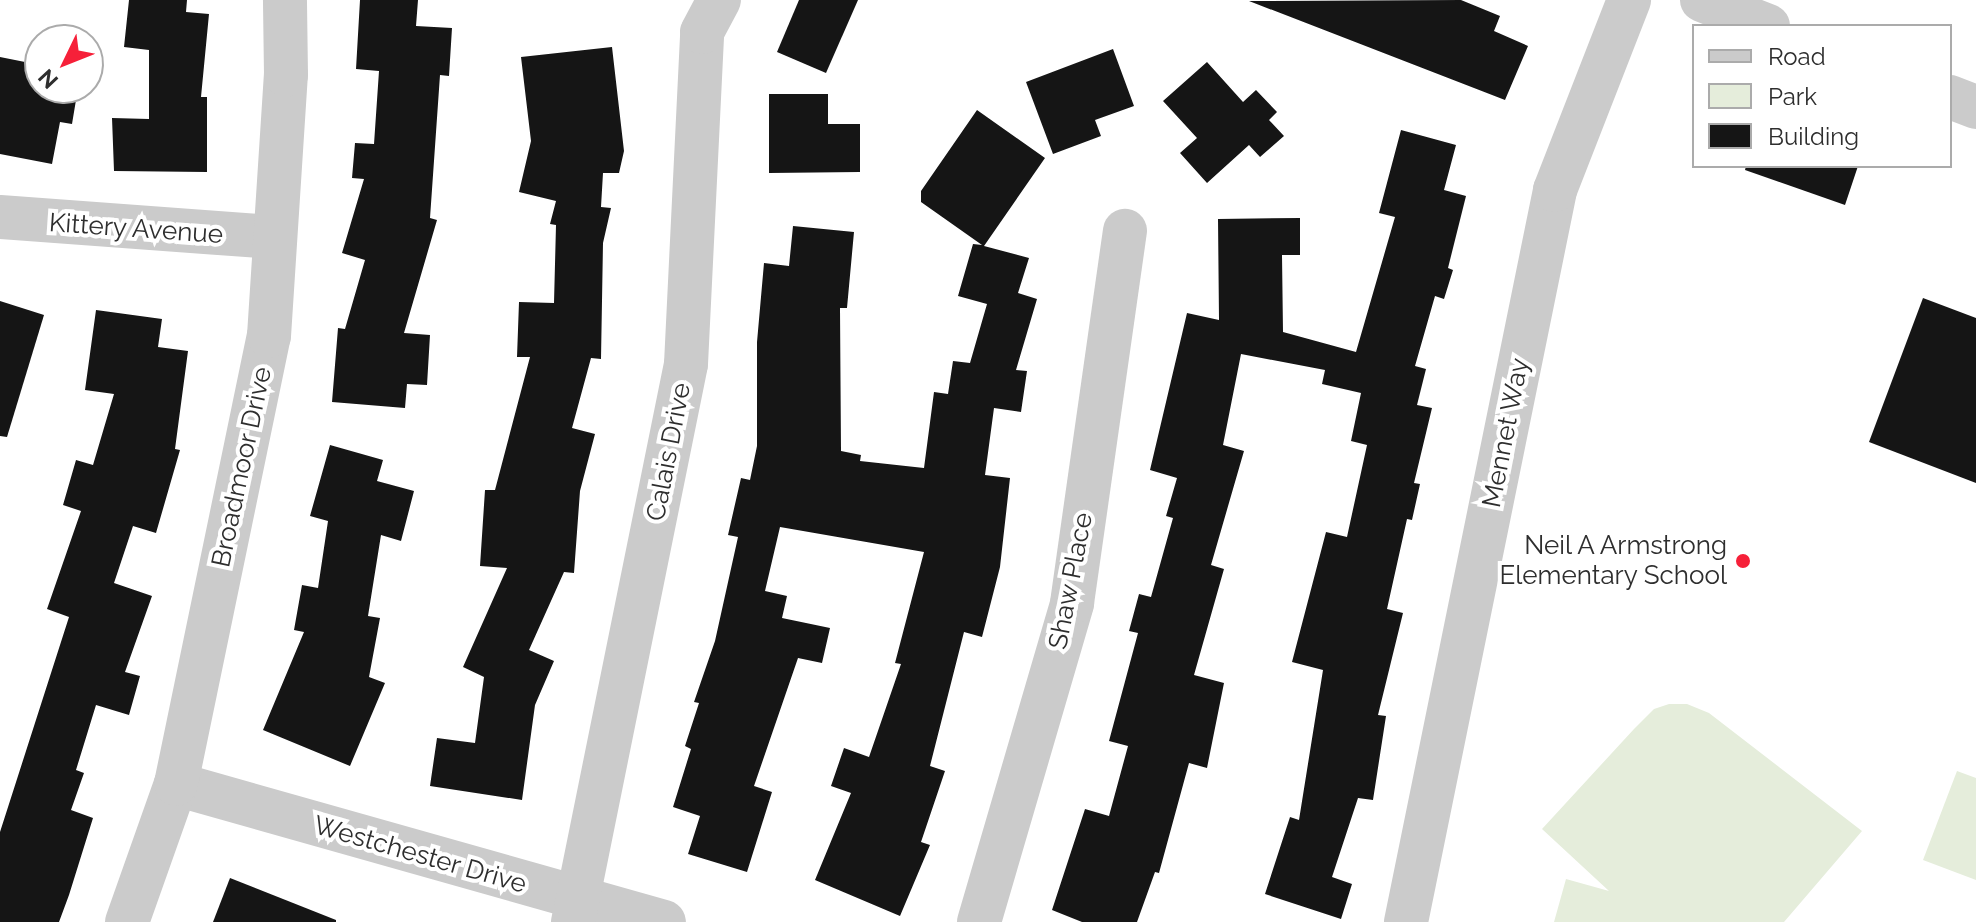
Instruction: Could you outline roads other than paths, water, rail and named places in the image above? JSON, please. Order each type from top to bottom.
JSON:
[{"type":"street","name":"Broadmoor Drive","points":[[127,922],[176,784],[269,336],[273,237],[286,75],[285,0]]},
{"type":"street","name":"Calais Drive","points":[[577,912],[686,364],[702,32],[719,0]]},
{"type":"street","name":"Mennet Way","points":[[1406,922],[1555,190],[1629,0]]},
{"type":"street","points":[[1702,0],[1763,24]]},
{"type":"street","points":[[1952,98],[1976,107]]},
{"type":"street","name":"Kittery Avenue","points":[[0,217],[273,237]]},
{"type":"street","name":"Shaw Place","points":[[979,922],[1072,603],[1125,231]]},
{"type":"street","name":"Westchester Drive","points":[[176,784],[577,912],[664,922]]},
{"type":"place","name":"Neil A Armstrong Elementary School","points":[[1743,561]]}]
